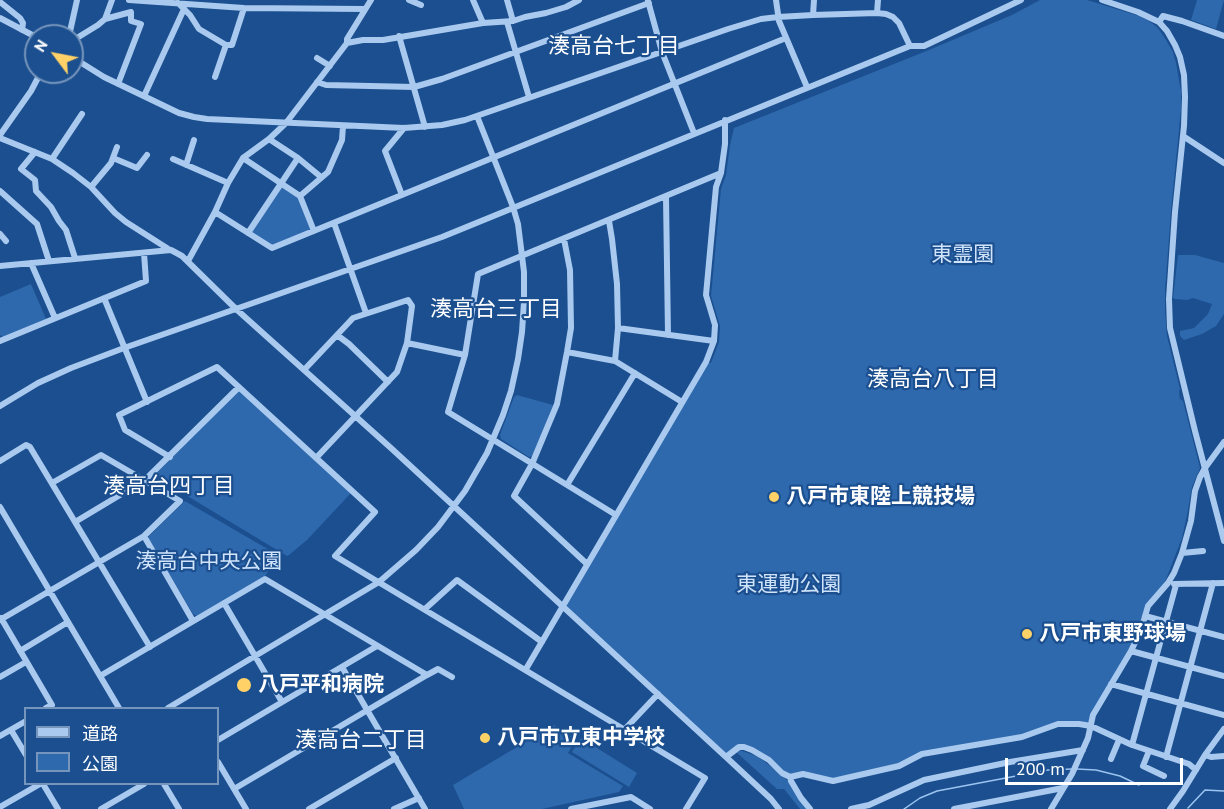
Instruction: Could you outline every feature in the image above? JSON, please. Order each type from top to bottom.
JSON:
[{"type":"street","points":[[72,24],[77,0]]},
{"type":"street","points":[[105,19],[112,0]]},
{"type":"street","points":[[129,0],[244,8],[364,9]]},
{"type":"street","points":[[188,261],[243,158],[286,123],[347,43],[347,39],[371,0]]},
{"type":"street","points":[[409,0],[421,5]]},
{"type":"street","points":[[473,0],[483,23]]},
{"type":"street","points":[[507,0],[516,51],[529,98]]},
{"type":"street","points":[[347,43],[383,40],[483,23],[510,22],[566,7],[579,0]]},
{"type":"street","points":[[776,0],[778,17],[807,87]]},
{"type":"street","points":[[813,15],[814,0]]},
{"type":"street","points":[[877,13],[878,0]]},
{"type":"street","points":[[0,406],[38,383],[71,368],[442,237],[909,46],[924,46],[1021,0]]},
{"type":"street","points":[[1102,0],[1159,22],[1167,30],[1180,57],[1185,97],[1169,290],[1170,328],[1224,541]]},
{"type":"street","points":[[0,2],[20,18],[23,23],[22,30],[0,18]]},
{"type":"street","points":[[317,82],[326,85],[414,87],[649,2],[662,52],[694,133]]},
{"type":"street","points":[[178,3],[200,29],[226,45],[232,45],[244,8]]},
{"type":"street","points":[[144,96],[184,9]]},
{"type":"street","points":[[84,34],[105,19],[131,12],[131,21],[141,24],[118,84]]},
{"type":"street","points":[[84,64],[118,84],[179,113],[194,117],[404,128],[442,125],[477,116],[745,23],[778,17],[877,13],[893,17],[899,23],[909,46]]},
{"type":"street","points":[[1159,22],[1163,16],[1224,36]]},
{"type":"street","points":[[399,36],[425,127]]},
{"type":"street","points":[[215,212],[272,248],[786,38]]},
{"type":"street","points":[[215,77],[226,45]]},
{"type":"street","points":[[317,58],[330,66]]},
{"type":"street","points":[[35,84],[0,136],[52,159],[91,187],[126,222],[188,261],[236,309],[563,606],[779,809]]},
{"type":"street","points":[[52,159],[82,114]]},
{"type":"street","points":[[170,707],[379,582],[416,550],[438,527],[478,470],[493,440],[508,399],[518,359],[524,302],[518,224],[477,116]]},
{"type":"street","points":[[526,669],[706,362],[714,341],[715,325],[706,295],[716,187],[721,173],[725,144],[725,120]]},
{"type":"street","points":[[300,196],[328,172],[342,140],[342,126]]},
{"type":"street","points":[[402,195],[385,151],[404,128]]},
{"type":"street","points":[[1183,136],[1224,163]]},
{"type":"street","points":[[269,139],[321,177]]},
{"type":"street","points":[[186,165],[194,140]]},
{"type":"street","points":[[91,187],[111,163],[117,147]]},
{"type":"street","points":[[35,152],[21,169],[35,180],[36,191],[51,207],[66,230],[75,258]]},
{"type":"street","points":[[113,158],[137,168],[147,155]]},
{"type":"street","points":[[243,158],[300,196],[314,231]]},
{"type":"street","points":[[248,233],[298,158]]},
{"type":"street","points":[[173,159],[228,183]]},
{"type":"street","points":[[616,515],[448,412],[465,355],[478,274],[721,173]]},
{"type":"street","points":[[0,191],[37,224],[49,261]]},
{"type":"street","points":[[666,196],[668,335]]},
{"type":"street","points":[[609,221],[617,284],[618,328],[615,361]]},
{"type":"street","points":[[334,223],[366,313]]},
{"type":"street","points":[[0,234],[6,241]]},
{"type":"street","points":[[564,239],[570,270],[571,328],[557,404],[532,464],[513,496],[587,564]]},
{"type":"street","points":[[0,266],[171,250]]},
{"type":"street","points":[[0,340],[146,280],[144,253]]},
{"type":"street","points":[[31,263],[55,318]]},
{"type":"street","points":[[104,298],[147,402]]},
{"type":"street","points":[[304,370],[353,318],[408,300],[412,306],[407,343],[397,372],[316,458]]},
{"type":"street","points":[[618,328],[714,341]]},
{"type":"street","points":[[337,335],[388,382]]},
{"type":"street","points":[[407,343],[465,355]]},
{"type":"street","points":[[567,352],[615,361],[682,402]]},
{"type":"street","points":[[170,457],[126,430],[119,416],[217,367],[375,512],[335,556],[705,778],[686,809]]},
{"type":"street","points":[[567,485],[635,373]]},
{"type":"street","points":[[75,522],[145,480],[239,387]]},
{"type":"street","points":[[1051,809],[1089,738],[1093,715],[1131,651],[1141,630],[1148,606],[1174,573],[1191,521],[1195,491],[1205,468],[1224,442]]},
{"type":"street","points":[[0,461],[26,445],[30,447],[150,647]]},
{"type":"street","points":[[48,707],[52,705],[0,619],[144,536],[180,501],[101,454],[52,483]]},
{"type":"street","points":[[0,507],[118,707]]},
{"type":"street","points":[[144,536],[193,621]]},
{"type":"street","points":[[1182,553],[1203,551]]},
{"type":"street","points":[[100,676],[265,579],[427,675]]},
{"type":"street","points":[[425,609],[457,580],[542,642]]},
{"type":"street","points":[[1168,583],[1176,585],[1224,583]]},
{"type":"street","points":[[1166,757],[1213,583]]},
{"type":"street","points":[[1132,746],[1176,585]]},
{"type":"street","points":[[224,603],[282,702]]},
{"type":"street","points":[[1145,616],[1224,637]]},
{"type":"street","points":[[20,651],[68,622]]},
{"type":"street","points":[[219,739],[377,646]]},
{"type":"street","points":[[1131,651],[1224,676]]},
{"type":"street","points":[[0,677],[26,662]]},
{"type":"street","points":[[342,667],[425,809]]},
{"type":"street","points":[[234,789],[438,669],[452,677]]},
{"type":"street","points":[[1111,684],[1224,715]]},
{"type":"street","points":[[625,729],[657,694]]},
{"type":"street","points":[[0,736],[24,722]]},
{"type":"street","points":[[790,777],[803,774],[833,781],[899,766],[922,754],[1022,737],[1058,724],[1092,726],[1132,746],[1189,765],[1196,770]]},
{"type":"street","points":[[1170,809],[1224,729]]},
{"type":"street","points":[[10,730],[24,752]]},
{"type":"street","points":[[1112,759],[1119,740]]},
{"type":"street","points":[[726,757],[739,747],[744,747],[769,760],[790,777],[791,782],[810,809]]},
{"type":"street","points":[[850,809],[869,805],[924,780],[1083,750]]},
{"type":"street","points":[[1149,751],[1143,766],[1164,776]]},
{"type":"street","points":[[1205,755],[1224,756]]},
{"type":"street","points":[[309,809],[396,758]]},
{"type":"street","points":[[219,764],[246,809]]},
{"type":"street","points":[[0,807],[38,785]]},
{"type":"street","points":[[42,785],[58,809]]},
{"type":"street","points":[[101,809],[112,806],[141,785]]},
{"type":"street","points":[[165,785],[179,809]]},
{"type":"street","points":[[954,809],[1063,788]]},
{"type":"street","points":[[571,809],[631,796],[650,809]]},
{"type":"street","points":[[394,809],[419,798]]},
{"type":"green space","points":[[1040,0],[1087,0],[1139,16],[1158,28],[1173,52],[1176,63],[1181,91],[1181,109],[1171,211],[1165,311],[1167,336],[1180,389],[1180,399],[1183,401],[1200,468],[1192,487],[1182,538],[1165,582],[1101,700],[1091,726],[1068,724],[1022,737],[922,754],[899,766],[833,781],[803,774],[790,777],[769,760],[744,748],[726,757],[563,606],[706,362],[711,363],[719,342],[720,326],[711,296],[721,189],[726,175],[734,128],[924,52],[1012,15]]},
{"type":"green space","points":[[1197,0],[1224,0],[1216,29],[1191,20]]},
{"type":"green space","points":[[281,183],[300,196],[314,231],[272,248],[248,233]]},
{"type":"green space","points":[[1178,255],[1195,255],[1224,263],[1224,314],[1216,326],[1184,340],[1180,336],[1180,331],[1194,328],[1208,314],[1212,304],[1193,298],[1187,300],[1173,298]]},
{"type":"green space","points":[[31,284],[46,319],[3,337],[0,335],[0,297]]},
{"type":"green space","points":[[240,391],[351,493],[307,540],[287,556],[154,476]]},
{"type":"green space","points":[[517,395],[553,405],[533,456],[529,457],[501,439],[500,435],[514,397]]},
{"type":"green space","name":"湊高台中央公園","points":[[185,501],[278,555],[265,576],[197,616],[193,614],[149,539],[149,536]]},
{"type":"green space","points":[[554,725],[576,739],[568,753],[623,786],[619,792],[542,809],[464,809],[453,785]]},
{"type":"green space","points":[[581,738],[637,773],[629,787],[572,752]]},
{"type":"green space","points":[[739,750],[757,756],[777,771],[789,782],[806,809],[800,809],[784,789],[777,789],[736,752]]},
{"type":"waterway","points":[[904,809],[920,798],[937,791],[1048,770],[1072,769]]},
{"type":"waterway","points":[[1077,769],[1096,770],[1120,776],[1139,785]]},
{"type":"waterway","points":[[1188,808],[1205,790],[1224,791]]},
{"type":"place","name":"八戸市東陸上競技場","points":[[774,497]]},
{"type":"place","name":"八戸市東野球場","points":[[1027,634]]},
{"type":"place","name":"八戸平和病院","points":[[244,685]]},
{"type":"place","name":"八戸市立東中学校","points":[[485,738]]},
{"type":"district","name":"湊高台七丁目","points":[[614,47]]},
{"type":"district","name":"湊高台三丁目","points":[[496,310]]},
{"type":"district","name":"湊高台八丁目","points":[[933,380]]},
{"type":"district","name":"湊高台四丁目","points":[[169,487]]},
{"type":"district","name":"湊高台二丁目","points":[[361,741]]},
{"type":"park label","name":"東霊園","points":[[963,255]]},
{"type":"park label","name":"東運動公園","points":[[789,585]]}]
